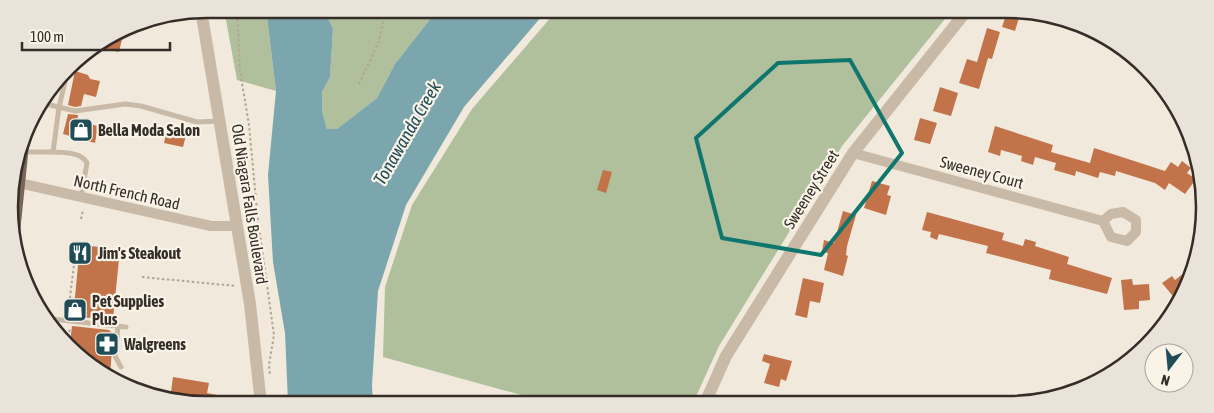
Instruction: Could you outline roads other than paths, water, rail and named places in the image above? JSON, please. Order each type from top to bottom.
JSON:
[{"type":"street","name":"Old Niagara Falls Boulevard","points":[[202,18],[254,330],[260,396]]},
{"type":"street","name":"Sweeney Street","points":[[708,396],[726,356],[853,153],[961,18]]},
{"type":"street","name":"Sweeney Court","points":[[853,153],[1103,221]]},
{"type":"street","name":"North French Road","points":[[19,183],[212,226],[237,226]]},
{"type":"lane","points":[[53,152],[59,107],[65,81]]},
{"type":"lane","points":[[47,104],[86,111],[125,104],[141,106],[197,122],[220,121]]},
{"type":"lane","points":[[26,152],[53,152],[80,156],[85,159],[87,163],[81,197]]},
{"type":"lane","points":[[55,319],[126,327]]},
{"type":"lane","points":[[118,326],[115,356],[122,367]]},
{"type":"water","name":"Tonawanda Creek","points":[[267,18],[328,18],[333,29],[330,77],[322,92],[322,111],[327,129],[337,129],[377,98],[395,64],[431,18],[540,18],[464,107],[406,205],[378,291],[373,396],[288,396],[285,333],[273,262],[268,175],[276,91]]},
{"type":"place","name":"Bella Moda Salon","points":[[81,130]]},
{"type":"place","name":"Jim's Steakout","points":[[80,253]]},
{"type":"place","name":"Pet Supplies Plus","points":[[75,310]]},
{"type":"place","name":"Walgreens","points":[[107,344]]}]
